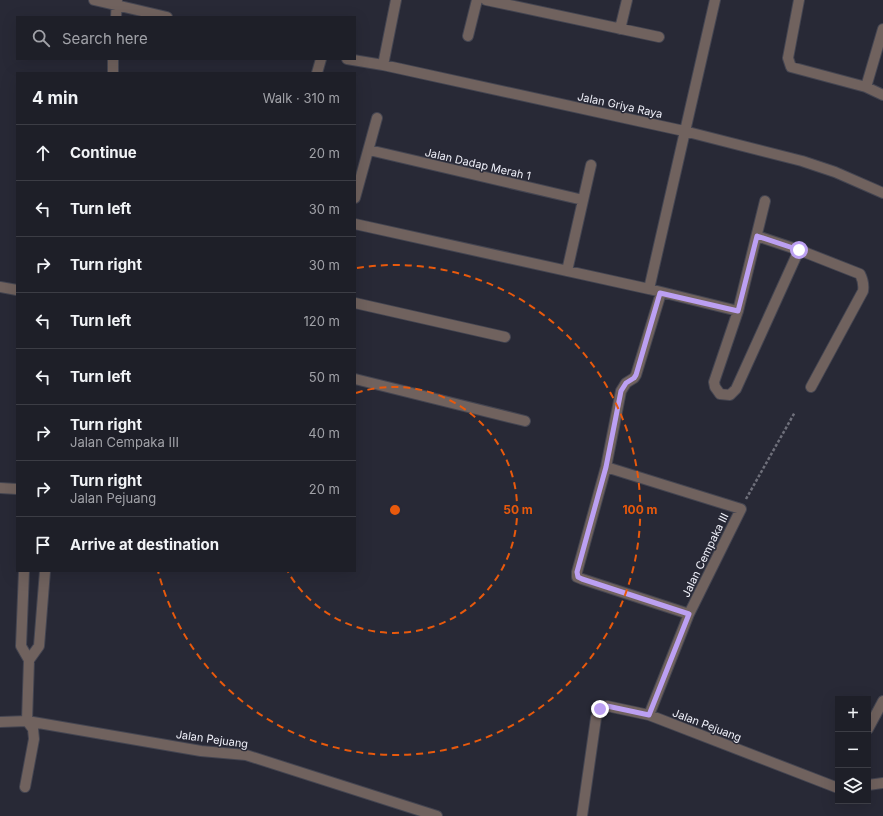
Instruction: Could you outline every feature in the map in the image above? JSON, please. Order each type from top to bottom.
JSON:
[{"type":"street","points":[[94,0],[117,2],[164,16]]},
{"type":"street","points":[[382,65],[396,0]]},
{"type":"street","points":[[468,36],[476,0]]},
{"type":"street","points":[[486,0],[659,37]]},
{"type":"street","points":[[620,29],[627,0]]},
{"type":"street","points":[[649,289],[715,0]]},
{"type":"street","points":[[799,0],[788,58],[791,67],[866,87],[883,95]]},
{"type":"street","points":[[116,16],[117,2]]},
{"type":"street","points":[[866,87],[882,35]]},
{"type":"street","points":[[113,72],[114,60]]},
{"type":"street","points":[[317,72],[321,60]]},
{"type":"street","name":"Jalan Griya Raya","points":[[353,60],[382,65],[684,131],[802,161],[835,172],[883,193]]},
{"type":"street","points":[[356,195],[377,118]]},
{"type":"street","name":"Jalan Dadap Merah 1","points":[[369,150],[583,200]]},
{"type":"street","points":[[567,271],[591,165]]},
{"type":"street","points":[[765,201],[738,311],[714,382],[716,390],[720,394],[726,395],[733,393],[736,389],[799,250]]},
{"type":"street","points":[[356,224],[649,289],[660,293],[738,311]]},
{"type":"street","points":[[757,236],[799,250],[860,274],[862,278],[864,285],[862,291],[812,387]]},
{"type":"street","points":[[0,287],[16,290]]},
{"type":"street","points":[[660,293],[636,375],[626,383],[621,391],[606,467],[577,572],[578,577],[689,614]]},
{"type":"street","points":[[356,303],[505,337]]},
{"type":"street","points":[[356,379],[525,420]]},
{"type":"street","points":[[606,467],[741,509]]},
{"type":"street","points":[[0,488],[16,489]]},
{"type":"street","name":"Jalan Cempaka III","points":[[649,715],[689,614],[741,509]]},
{"type":"street","points":[[24,572],[21,646],[29,660],[27,721],[33,729],[34,739],[25,787]]},
{"type":"street","points":[[29,660],[39,646],[45,572]]},
{"type":"street","points":[[871,724],[883,702]]},
{"type":"street","name":"Jalan Pejuang","points":[[582,816],[596,718],[602,707],[607,706],[649,715],[835,787]]},
{"type":"street","name":"Jalan Pejuang","points":[[0,722],[27,721],[201,751],[246,755],[437,816]]},
{"type":"street","points":[[871,785],[883,783]]},
{"type":"path","name":"Jalan Cempaka III","points":[[741,509],[796,412]]},
{"type":"route","points":[[600,709],[607,706],[649,715],[689,614],[582,579],[578,577],[577,572],[606,467],[621,391],[626,383],[636,375],[660,293],[738,311],[757,236],[799,250]]}]
